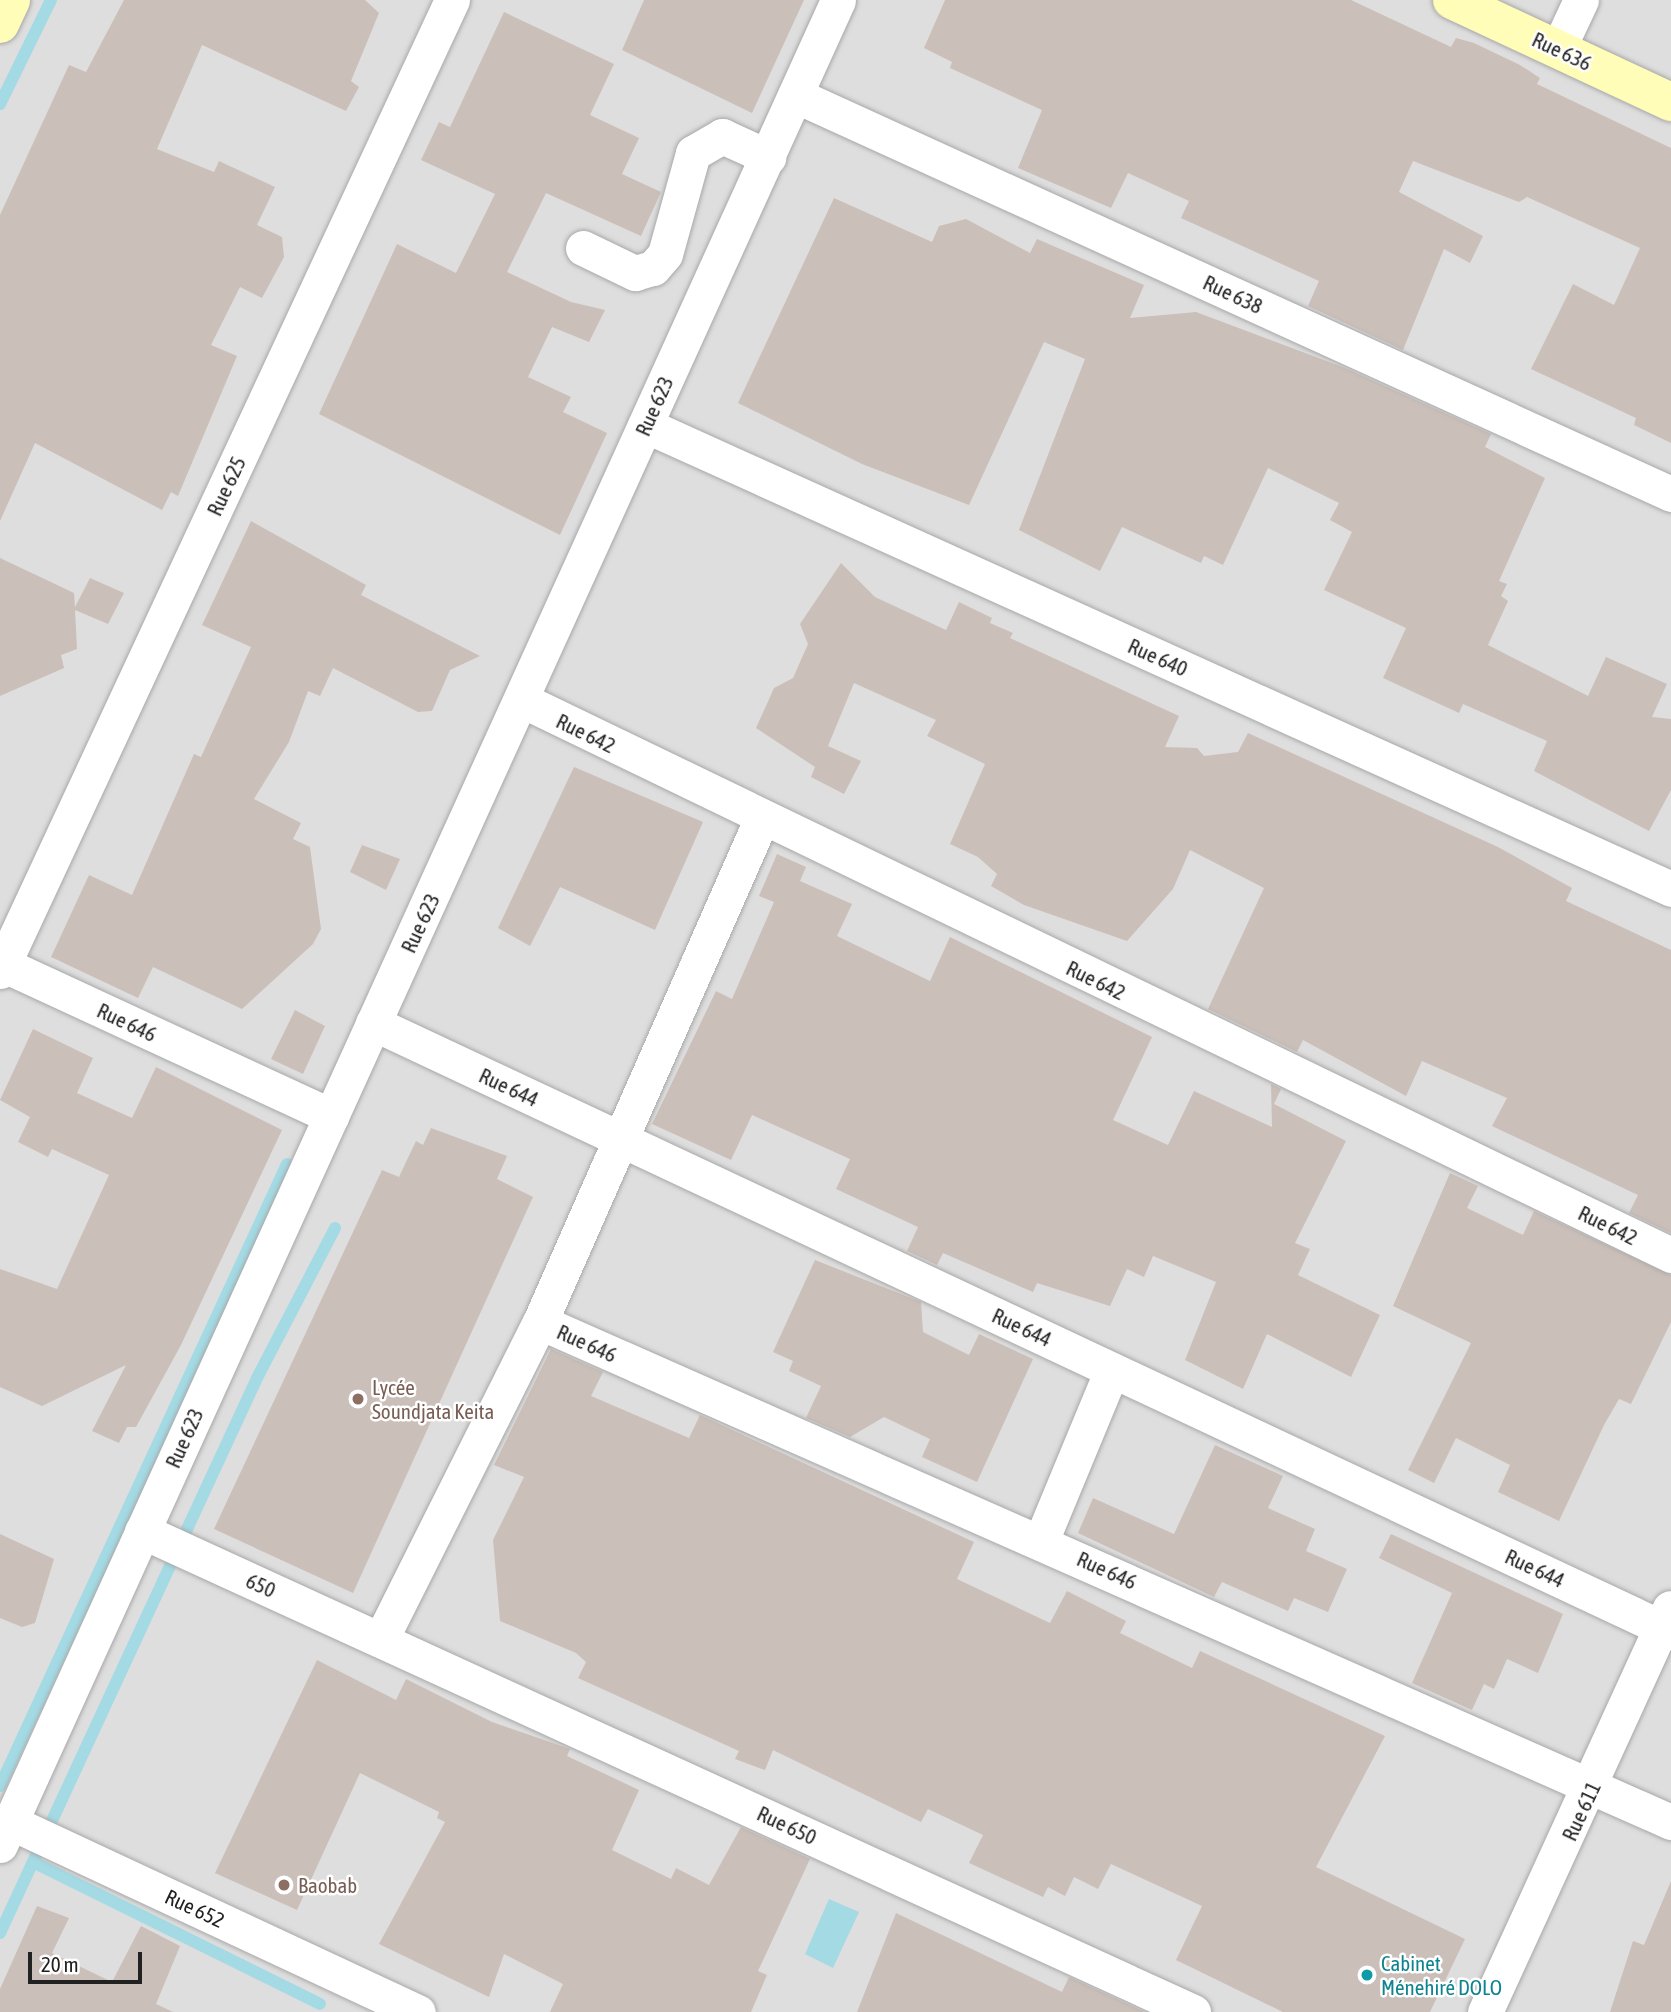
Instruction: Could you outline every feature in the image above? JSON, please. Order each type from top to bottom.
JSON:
[{"type":"street","points":[[0,24],[11,0]]},
{"type":"street","name":"Rue 625","points":[[1,966],[452,0]]},
{"type":"street","name":"Rue 623","points":[[5,1833],[373,1023],[524,701],[645,425],[838,0]]},
{"type":"street","name":"Rue 636","points":[[1452,0],[1671,102]]},
{"type":"street","points":[[1558,50],[1581,0]]},
{"type":"street","name":"Rue 638","points":[[795,94],[1671,494]]},
{"type":"street","points":[[583,248],[635,273],[653,268],[665,254],[693,153],[722,136],[768,157]]},
{"type":"street","name":"Rue 640","points":[[645,425],[1671,888]]},
{"type":"street","name":"Rue 642","points":[[524,701],[761,820],[1671,1255]]},
{"type":"street","points":[[381,1639],[540,1322],[761,820]]},
{"type":"street","name":"Rue 646","points":[[1,966],[331,1116]]},
{"type":"street","name":"Rue 644","points":[[373,1023],[1112,1370],[1668,1622]]},
{"type":"street","name":"Rue 646","points":[[540,1322],[1594,1784],[1671,1822]]},
{"type":"street","points":[[1041,1541],[1112,1370]]},
{"type":"street","name":"650","points":[[142,1531],[381,1639]]},
{"type":"street","name":"Rue 611","points":[[1485,2012],[1668,1622]]},
{"type":"street","name":"Rue 650","points":[[381,1639],[1193,2012]]},
{"type":"street","name":"Rue 652","points":[[5,1833],[418,2012]]},
{"type":"shaded area","points":[[0,0],[1671,0],[1671,2012],[0,2012]]},
{"type":"water","points":[[829,1899],[859,1912],[833,1968],[805,1954]]},
{"type":"building","points":[[124,0],[365,0],[379,13],[351,81],[359,87],[346,111],[202,45],[157,149],[214,172],[219,161],[275,187],[257,225],[282,237],[284,257],[262,298],[240,287],[211,345],[237,356],[178,496],[171,492],[162,510],[35,443],[0,521],[0,215],[69,65],[86,72]]},
{"type":"building","points":[[644,0],[804,0],[752,113],[622,50]]},
{"type":"building","points":[[945,0],[1351,0],[1451,47],[1456,38],[1474,43],[1520,65],[1540,78],[1537,84],[1671,148],[1671,443],[1634,425],[1636,418],[1531,369],[1573,284],[1614,305],[1640,248],[1527,197],[1519,202],[1413,161],[1399,192],[1483,236],[1470,263],[1444,249],[1403,350],[1308,306],[1319,281],[1181,218],[1189,201],[1128,173],[1111,208],[1018,168],[1042,110],[950,68],[952,62],[924,48]]},
{"type":"building","points":[[504,12],[614,64],[590,115],[639,138],[622,174],[661,192],[641,236],[546,193],[507,272],[571,302],[605,310],[589,342],[552,327],[528,377],[571,397],[563,412],[607,433],[560,535],[319,414],[397,244],[456,273],[495,194],[421,160],[439,122],[450,127]]},
{"type":"building","points":[[834,198],[932,242],[939,226],[966,219],[1030,253],[1037,239],[1144,285],[1130,318],[1196,312],[1345,368],[1491,434],[1485,447],[1545,478],[1499,581],[1507,584],[1501,596],[1508,601],[1488,645],[1588,696],[1606,657],[1667,684],[1652,717],[1671,719],[1671,790],[1649,831],[1534,771],[1547,741],[1463,704],[1459,713],[1383,678],[1406,628],[1324,590],[1352,532],[1330,520],[1339,503],[1268,468],[1223,565],[1204,556],[1201,563],[1122,527],[1100,571],[1019,530],[1085,359],[1044,342],[969,505],[862,464],[738,403]]},
{"type":"building","points":[[251,521],[366,585],[361,595],[480,656],[450,670],[432,711],[418,712],[333,668],[320,696],[308,691],[289,742],[254,799],[301,823],[293,839],[310,847],[321,929],[313,944],[242,1009],[153,967],[138,998],[51,957],[89,875],[132,895],[194,754],[201,757],[251,647],[202,625]]},
{"type":"building","points":[[0,558],[74,593],[75,607],[90,578],[124,593],[108,624],[75,610],[77,649],[61,655],[64,668],[0,696]]},
{"type":"building","points":[[841,563],[875,597],[946,630],[959,602],[992,618],[990,623],[1013,633],[1010,638],[1179,716],[1165,747],[1197,748],[1204,756],[1238,752],[1248,733],[1498,847],[1572,888],[1566,901],[1671,950],[1671,1233],[1629,1213],[1638,1195],[1492,1126],[1507,1098],[1422,1061],[1406,1096],[1303,1040],[1297,1052],[1208,1009],[1264,888],[1190,850],[1173,889],[1127,941],[1024,905],[991,886],[997,874],[978,857],[950,844],[985,764],[927,736],[936,720],[854,683],[828,746],[861,761],[844,794],[811,777],[815,767],[756,728],[774,688],[793,678],[808,644],[800,624]]},
{"type":"building","points":[[574,767],[703,822],[655,930],[560,887],[530,946],[498,928]]},
{"type":"building","points":[[362,845],[400,859],[386,890],[350,872]]},
{"type":"building","points":[[777,854],[806,867],[800,881],[852,904],[837,936],[930,981],[950,937],[1152,1037],[1113,1120],[1168,1145],[1194,1091],[1272,1127],[1271,1084],[1281,1089],[1274,1104],[1346,1141],[1295,1243],[1310,1249],[1298,1275],[1380,1315],[1351,1377],[1267,1334],[1243,1389],[1185,1360],[1216,1282],[1153,1256],[1144,1277],[1127,1269],[1110,1306],[1037,1283],[1033,1292],[943,1253],[937,1265],[907,1251],[918,1227],[836,1189],[850,1159],[752,1115],[731,1160],[652,1124],[716,991],[732,999],[774,902],[759,896]]},
{"type":"building","points":[[295,1010],[325,1026],[303,1074],[271,1059]]},
{"type":"building","points":[[33,1029],[93,1058],[77,1093],[132,1118],[156,1067],[282,1130],[181,1345],[136,1427],[127,1427],[119,1443],[92,1431],[126,1365],[42,1406],[0,1387],[0,1269],[57,1289],[109,1175],[52,1149],[48,1157],[18,1142],[30,1117],[0,1100]]},
{"type":"building","points":[[431,1128],[507,1156],[497,1179],[533,1197],[353,1593],[214,1529],[382,1170],[399,1177],[416,1141],[423,1145]]},
{"type":"building","points":[[1450,1173],[1478,1186],[1467,1208],[1523,1235],[1534,1211],[1671,1275],[1671,1322],[1631,1404],[1619,1399],[1604,1425],[1559,1521],[1498,1492],[1510,1465],[1456,1438],[1434,1483],[1408,1470],[1471,1343],[1393,1306]]},
{"type":"building","points":[[815,1260],[921,1302],[923,1332],[969,1355],[979,1334],[1033,1359],[977,1482],[922,1457],[930,1439],[884,1417],[850,1437],[806,1418],[821,1386],[789,1371],[793,1361],[773,1352]]},
{"type":"building","points":[[551,1349],[603,1372],[591,1396],[689,1438],[700,1415],[974,1542],[957,1579],[1050,1623],[1067,1591],[1126,1621],[1120,1633],[1192,1668],[1200,1651],[1385,1736],[1316,1867],[1465,1939],[1430,2012],[1283,2012],[1176,1960],[1202,1906],[1111,1864],[1098,1889],[1074,1877],[1065,1896],[1048,1887],[1043,1897],[969,1863],[983,1835],[928,1809],[921,1822],[773,1750],[765,1770],[735,1759],[739,1751],[578,1678],[586,1662],[576,1653],[500,1621],[493,1540],[524,1477],[494,1465]]},
{"type":"building","points":[[1215,1445],[1283,1476],[1268,1508],[1315,1529],[1306,1551],[1347,1569],[1328,1612],[1294,1598],[1288,1611],[1222,1582],[1214,1597],[1078,1533],[1093,1498],[1174,1534]]},
{"type":"building","points":[[0,1534],[54,1559],[35,1623],[22,1627],[0,1618]]},
{"type":"building","points":[[1391,1534],[1563,1614],[1538,1673],[1507,1659],[1494,1689],[1484,1684],[1472,1710],[1412,1683],[1452,1593],[1379,1558]]},
{"type":"building","points":[[317,1660],[396,1700],[406,1679],[492,1722],[570,1749],[567,1756],[639,1790],[612,1850],[671,1879],[676,1868],[709,1885],[741,1827],[810,1859],[758,1971],[767,1975],[751,2012],[550,2012],[563,1984],[504,1954],[489,1997],[379,1944],[445,1822],[437,1818],[439,1812],[360,1773],[297,1910],[215,1873]]},
{"type":"building","points":[[1671,1881],[1671,2012],[1610,2012],[1633,1941],[1644,1945]]},
{"type":"building","points":[[37,1906],[69,1918],[52,1953],[112,1982],[141,1926],[180,1946],[156,2004],[173,2012],[0,2012],[0,1989]]},
{"type":"building","points":[[896,1913],[1062,1992],[1069,1977],[1145,2012],[857,2012]]},
{"type":"waterway","points":[[0,104],[51,0]]},
{"type":"waterway","points":[[0,1786],[287,1164]]},
{"type":"waterway","points":[[0,1933],[257,1378],[335,1228]]},
{"type":"waterway","points":[[33,1862],[320,2004]]},
{"type":"place","name":"Lycée Soundjata Keita","points":[[358,1399]]},
{"type":"place","name":"Baobab","points":[[284,1885]]},
{"type":"place","name":"Cabinet Ménehiré DOLO","points":[[1367,1975]]}]
